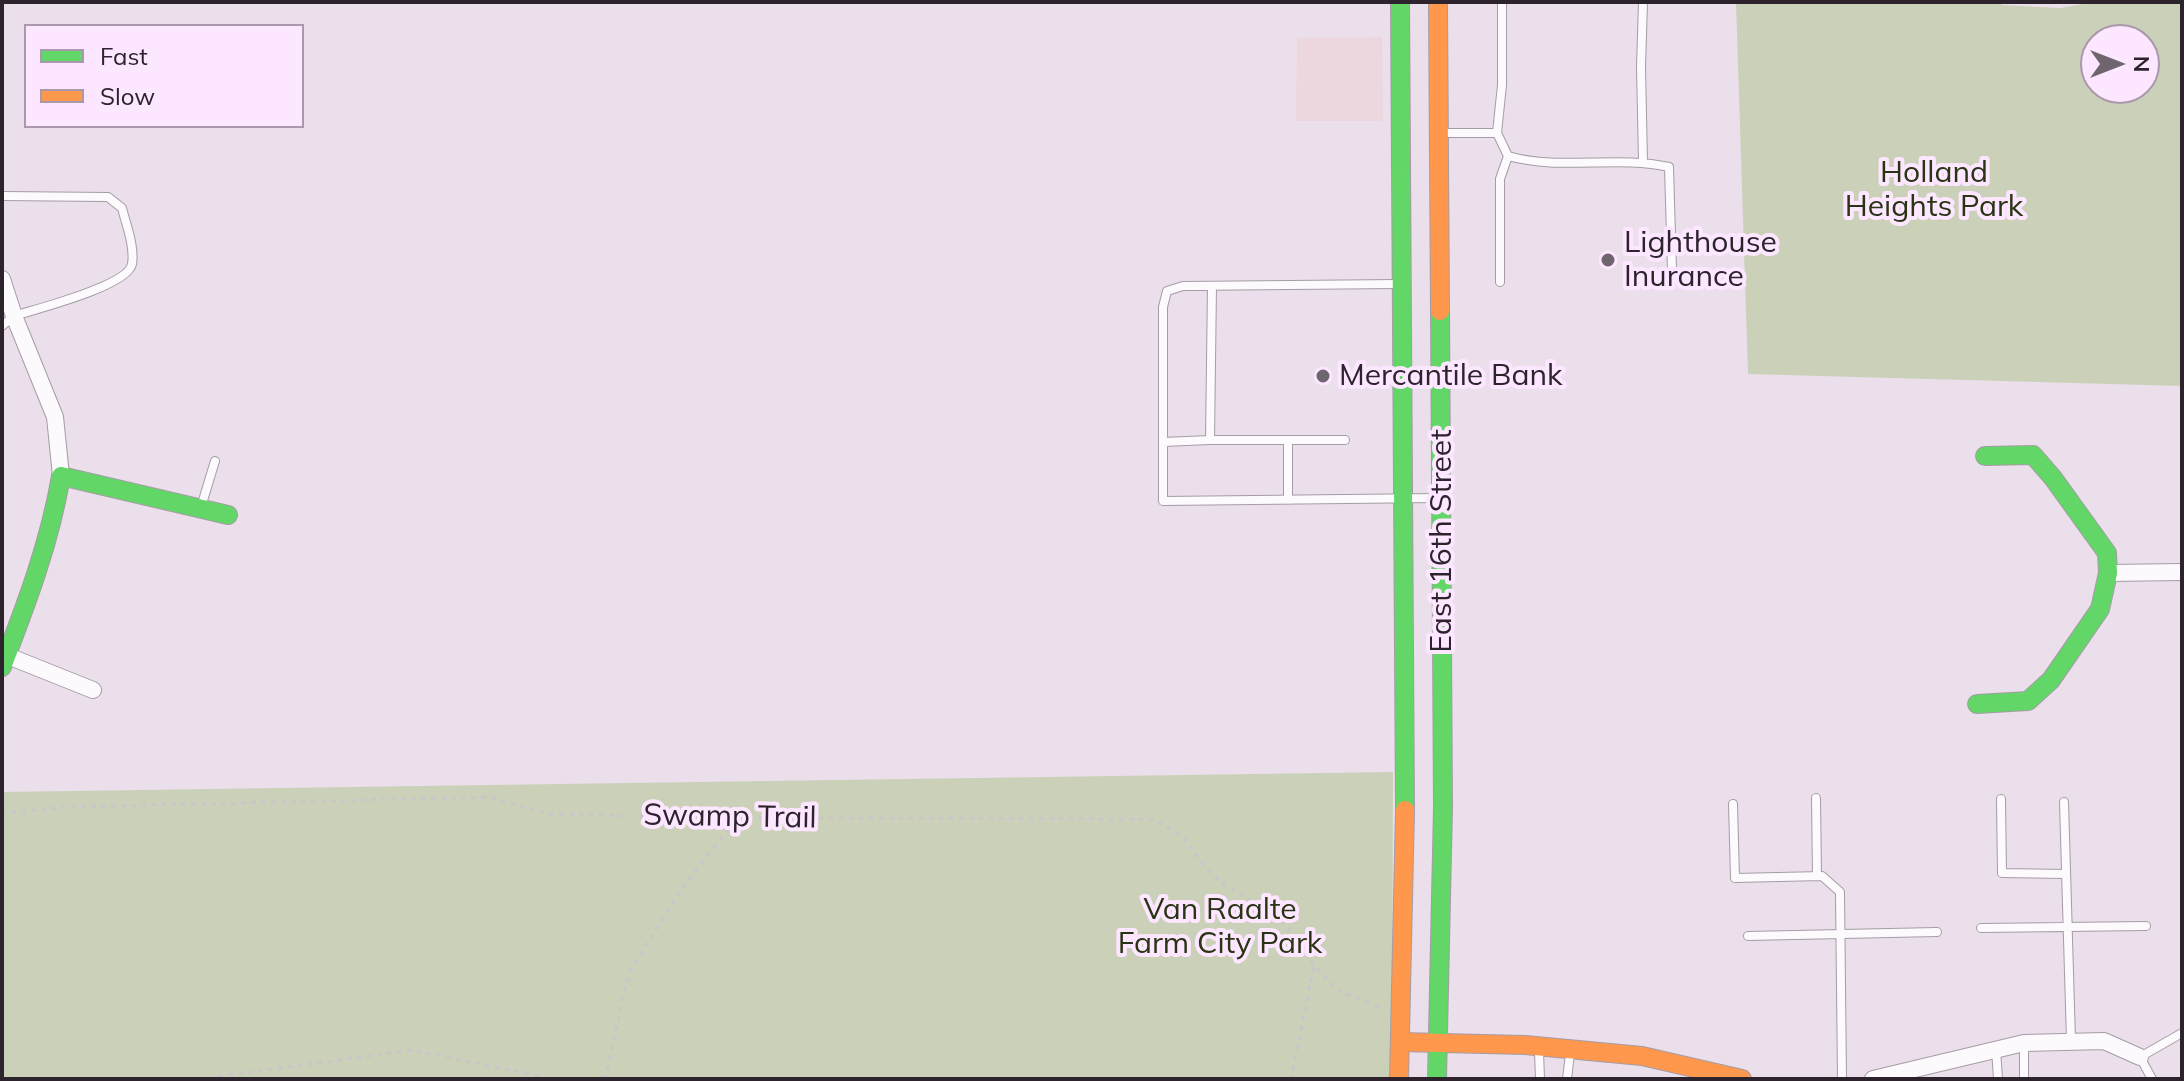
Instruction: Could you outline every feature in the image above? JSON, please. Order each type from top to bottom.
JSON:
[{"type":"main road","name":"East 16th Street","points":[[1399,1079],[1405,809],[1400,2]]},
{"type":"main road","name":"East 16th Street","points":[[1437,1079],[1443,807],[1438,2]]},
{"type":"main road","points":[[1977,704],[2028,701],[2051,680],[2100,609],[2108,573],[2107,553],[2033,455],[1985,456]]},
{"type":"main road","points":[[5,662],[55,511],[61,476],[228,515]]},
{"type":"main road","points":[[1400,1042],[1539,1046],[1642,1056],[1735,1078]]},
{"type":"street","points":[[2,279],[8,321],[55,417],[61,476]]},
{"type":"street","points":[[2108,573],[2182,572]]},
{"type":"street","points":[[5,662],[93,690]]},
{"type":"street","points":[[1873,1079],[1900,1076],[2024,1043],[2104,1041],[2140,1057]]},
{"type":"lane","points":[[1500,282],[1500,179],[1508,156],[1497,133],[1502,85],[1502,2]]},
{"type":"lane","points":[[1643,2],[1643,162]]},
{"type":"lane","points":[[1438,133],[1497,133]]},
{"type":"lane","points":[[1508,156],[1534,163],[1643,162],[1669,167],[1672,270]]},
{"type":"lane","points":[[2,196],[108,197],[122,208],[132,264],[125,277],[8,321]]},
{"type":"lane","points":[[1402,284],[1183,286],[1167,291],[1163,307],[1163,501],[1442,498]]},
{"type":"lane","points":[[1210,440],[1212,286]]},
{"type":"lane","points":[[1288,440],[1288,500]]},
{"type":"lane","points":[[1163,442],[1345,440]]},
{"type":"lane","points":[[201,508],[215,461]]},
{"type":"lane","points":[[1816,798],[1817,876]]},
{"type":"lane","points":[[2001,799],[2002,873],[2066,874]]},
{"type":"lane","points":[[2064,802],[2071,1041]]},
{"type":"lane","points":[[1733,804],[1735,878],[1822,876],[1840,892],[1842,1079]]},
{"type":"lane","points":[[1981,928],[2146,926]]},
{"type":"lane","points":[[1748,936],[1937,932]]},
{"type":"lane","points":[[2152,1079],[2140,1057],[2182,1033]]},
{"type":"lane","points":[[2024,1043],[2024,1079]]},
{"type":"lane","points":[[1539,1046],[1540,1079]]},
{"type":"lane","points":[[1567,1079],[1571,1049]]},
{"type":"lane","points":[[1996,1049],[1998,1079]]},
{"type":"path","name":"Swamp Trail","points":[[2,813],[69,807],[490,797],[550,814],[738,818],[1153,819],[1182,836],[1221,883],[1273,912],[1295,935],[1314,965],[1337,990],[1385,1009]]},
{"type":"path","points":[[605,1079],[629,972],[681,889],[738,818]]},
{"type":"path","points":[[1291,1079],[1314,965]]},
{"type":"path","points":[[199,1079],[413,1050],[553,1079]]},
{"type":"shaded area","points":[[1382,37],[1383,121],[1296,121],[1297,38]]},
{"type":"green space","name":"Holland Heights Park","points":[[1736,2],[2000,2],[2002,5],[2060,8],[2089,3],[2182,2],[2182,386],[1748,374]]},
{"type":"green space","name":"Van Raalte Farm City Park","points":[[1393,772],[1392,1079],[2,1079],[2,792]]},
{"type":"traffic: fast","points":[[1400,2],[1405,810]]},
{"type":"traffic: fast","points":[[1437,1079],[1443,807],[1440,311]]},
{"type":"traffic: fast","points":[[1977,704],[2028,701],[2051,680],[2100,609],[2108,573],[2107,553],[2033,455],[1985,456]]},
{"type":"traffic: fast","points":[[2,667],[44,549],[61,476],[228,515]]},
{"type":"traffic: slow","points":[[1438,2],[1440,311]]},
{"type":"traffic: slow","points":[[1399,1079],[1405,810]]},
{"type":"traffic: slow","points":[[1400,1042],[1525,1045],[1642,1056],[1742,1079]]},
{"type":"place","name":"Lighthouse Inurance","points":[[1608,260]]},
{"type":"place","name":"Mercantile Bank","points":[[1323,376]]}]
